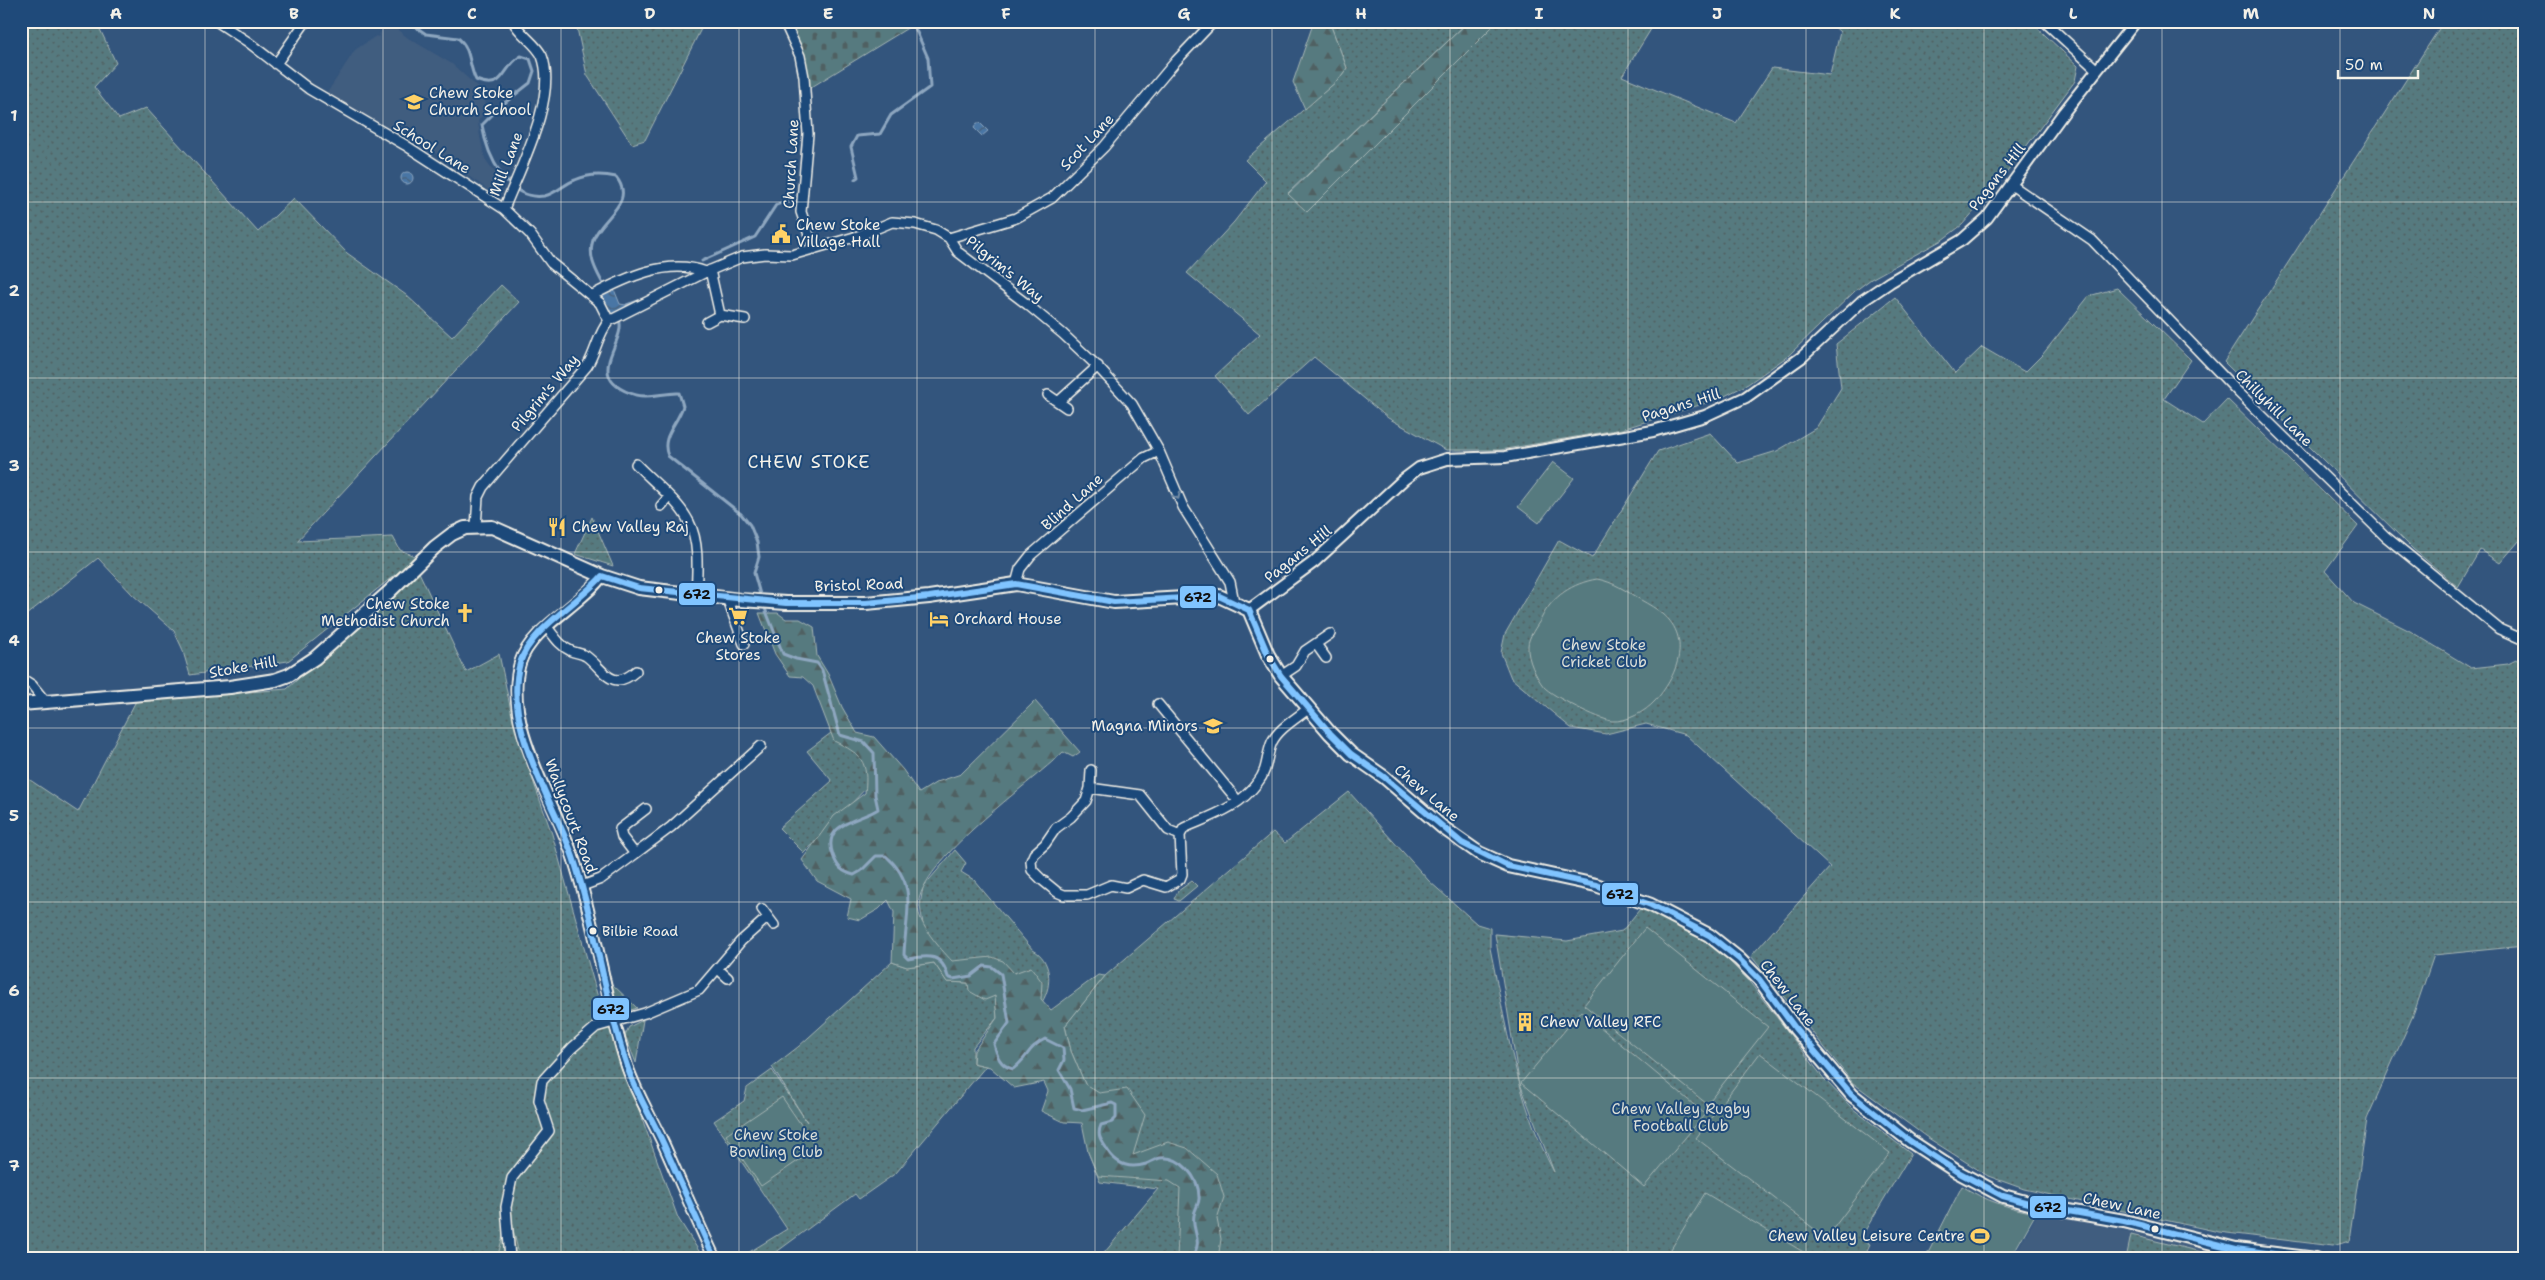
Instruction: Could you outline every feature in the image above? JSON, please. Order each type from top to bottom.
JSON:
[{"type":"main road","name":"Bristol Road","points":[[476,526],[501,530],[602,576],[640,588],[696,596],[770,602],[866,603],[938,596],[1016,584],[1114,602],[1219,596],[1249,610]]},
{"type":"main road","name":"Stoke Hill","points":[[21,704],[230,687],[275,680],[289,675],[315,658],[342,636],[436,547],[459,530],[476,526]]},
{"type":"main road","name":"Chew Lane","points":[[1249,610],[1268,655],[1282,676],[1309,708],[1351,754],[1384,777],[1449,832],[1479,853],[1508,866],[1596,886],[1651,905],[1709,935],[1739,959],[1759,979],[1819,1058],[1852,1096],[1910,1141],[1987,1189],[2003,1196],[2040,1206],[2124,1222],[2236,1248],[2316,1259]]},
{"type":"street","name":"School Lane","points":[[216,21],[309,90],[405,145],[504,209],[530,234],[551,263],[600,303],[611,321]]},
{"type":"street","points":[[276,64],[306,21]]},
{"type":"street","name":"Mill Lane","points":[[504,209],[540,116],[545,68],[538,49],[519,32],[513,21]]},
{"type":"street","name":"Church Lane","points":[[784,21],[800,56],[804,77],[808,134],[801,212],[814,249]]},
{"type":"street","name":"Scot Lane","points":[[950,238],[1016,218],[1052,198],[1104,147],[1176,61],[1214,21]]},
{"type":"street","points":[[2044,21],[2097,70]]},
{"type":"street","name":"Pagans Hill","points":[[1249,610],[1314,562],[1403,480],[1419,468],[1433,462],[1447,459],[1506,457],[1653,431],[1705,416],[1746,397],[1802,357],[1862,301],[1890,282],[1962,240],[1986,218],[2012,186],[2064,112],[2136,21]]},
{"type":"street","name":"Chillyhill Lane","points":[[2012,186],[2092,240],[2239,393],[2385,536],[2499,629],[2524,640]]},
{"type":"street","name":"Pilgrim's Way","points":[[476,526],[478,496],[483,487],[587,366],[594,354],[601,333],[611,321],[708,271],[742,257],[765,254],[792,254],[814,249],[892,222],[915,224],[936,230],[950,238],[958,252],[1028,305],[1098,366],[1132,404],[1159,451],[1183,507],[1230,582],[1234,602]]},
{"type":"street","points":[[591,296],[612,285],[653,271],[684,265],[708,271],[720,315]]},
{"type":"street","points":[[707,322],[720,315],[745,319]]},
{"type":"street","points":[[1058,402],[1098,366]]},
{"type":"street","points":[[1048,395],[1066,408]]},
{"type":"street","name":"Blind Lane","points":[[1016,584],[1020,569],[1030,555],[1144,458],[1159,451]]},
{"type":"street","points":[[636,464],[683,512],[691,526],[697,570],[696,596]]},
{"type":"street","points":[[662,506],[668,498]]},
{"type":"street","name":"Wallycourt Road","points":[[602,576],[591,591],[547,627],[520,662],[517,684],[519,710],[528,747],[564,831],[582,886],[628,1068],[715,1259]]},
{"type":"street","points":[[727,598],[744,644]]},
{"type":"street","points":[[547,627],[559,644],[571,651],[584,654],[607,677],[616,680],[628,678],[636,671]]},
{"type":"street","points":[[1282,676],[1296,666],[1305,651],[1330,634]]},
{"type":"street","points":[[1316,644],[1326,658]]},
{"type":"street","points":[[21,678],[32,685],[45,701]]},
{"type":"street","points":[[1158,704],[1238,801]]},
{"type":"street","points":[[1091,770],[1090,788],[1086,801],[1071,817],[1056,828],[1045,844],[1034,854],[1031,862],[1032,870],[1057,892],[1064,895],[1087,895],[1111,885],[1126,888],[1143,880],[1166,887],[1173,885],[1182,874],[1180,835],[1184,828],[1227,810],[1257,784],[1266,770],[1273,741],[1284,728],[1309,708]]},
{"type":"street","points":[[582,886],[600,879],[671,827],[761,746]]},
{"type":"street","points":[[1090,788],[1140,795],[1168,830],[1180,835]]},
{"type":"street","points":[[635,854],[622,837],[620,830],[646,809]]},
{"type":"street","points":[[762,909],[774,925]]},
{"type":"street","points":[[510,1259],[506,1207],[512,1178],[549,1131],[539,1100],[542,1081],[572,1048],[596,1027],[690,996],[705,984],[746,936],[768,917]]},
{"type":"street","points":[[718,970],[728,978]]},
{"type":"shaded area","name":"Chew Stoke Church School","points":[[387,21],[392,22],[393,26],[408,38],[452,64],[483,92],[486,111],[478,121],[480,137],[485,159],[502,182],[497,196],[440,156],[327,93],[355,50],[376,36],[378,37]]},
{"type":"shaded area","points":[[2038,1213],[2136,1233],[2268,1259],[2012,1259]]},
{"type":"green space","points":[[21,21],[96,21],[116,63],[94,87],[119,119],[146,108],[258,232],[294,198],[347,253],[406,295],[452,337],[501,285],[519,302],[297,541],[393,537],[400,550],[417,557],[288,661],[190,675],[182,648],[174,631],[133,595],[98,558],[21,619]]},
{"type":"green space","points":[[566,21],[705,21],[645,140],[632,144],[587,75],[577,28]]},
{"type":"green space","points":[[789,21],[919,21],[810,88],[804,54]]},
{"type":"green space","points":[[1314,21],[1329,21],[1347,68],[1338,80],[1305,109],[1293,82]]},
{"type":"green space","points":[[1329,21],[1469,21],[1288,193],[1307,211],[1498,21],[1656,21],[1622,76],[1736,123],[1772,68],[1830,75],[1840,32],[1828,21],[2030,21],[2078,66],[2075,81],[1999,183],[1962,225],[1942,240],[1871,279],[1855,291],[1788,356],[1748,384],[1719,399],[1622,429],[1500,450],[1446,450],[1388,418],[1314,357],[1249,415],[1215,376],[1260,334],[1187,273],[1234,222],[1266,181],[1245,160],[1338,80],[1347,68]]},
{"type":"green space","points":[[1469,21],[1498,21],[1307,212],[1288,194]]},
{"type":"green space","points":[[2444,21],[2524,21],[2524,543],[2520,540],[2500,563],[2480,550],[2458,587],[2413,549],[2224,362]]},
{"type":"green space","name":"Chew Stoke Cricket Club","points":[[2117,288],[2191,360],[2164,399],[2203,424],[2227,399],[2358,526],[2325,571],[2354,603],[2410,631],[2471,668],[2508,664],[2524,656],[2524,946],[2434,955],[2414,1013],[2367,1119],[2349,1241],[2333,1246],[2219,1232],[2024,1189],[1988,1176],[1925,1136],[1853,1083],[1751,956],[1830,867],[1686,735],[1646,724],[1606,734],[1571,728],[1511,678],[1501,653],[1505,634],[1559,540],[1592,558],[1658,451],[1710,433],[1738,463],[1777,451],[1816,428],[1841,388],[1836,344],[1895,297],[1955,373],[1982,347],[2025,372],[2043,354],[2089,296]]},
{"type":"green space","points":[[1553,462],[1574,478],[1539,523],[1518,507]]},
{"type":"green space","points":[[592,517],[613,566],[575,554]]},
{"type":"green space","points":[[418,570],[466,672],[499,654],[515,730],[552,834],[597,994],[678,1218],[704,1259],[21,1259],[21,774],[78,812],[136,701],[287,689]]},
{"type":"green space","name":"Chew Stoke Cricket Club","points":[[1597,579],[1620,587],[1663,614],[1672,624],[1677,635],[1679,646],[1678,658],[1675,670],[1663,692],[1646,709],[1624,720],[1606,720],[1549,691],[1535,673],[1528,651],[1531,635],[1557,597],[1572,587]]},
{"type":"green space","points":[[759,613],[778,613],[786,619],[800,619],[814,627],[817,656],[857,733],[874,737],[903,770],[919,793],[937,782],[961,774],[1035,701],[1080,752],[1073,757],[1063,752],[956,845],[923,887],[918,906],[919,913],[931,936],[952,961],[992,957],[1003,961],[1014,973],[1031,967],[1042,982],[1041,999],[1051,1010],[1098,975],[1105,976],[1065,1026],[1071,1051],[1085,1084],[1099,1093],[1127,1089],[1145,1115],[1133,1155],[1168,1142],[1187,1148],[1217,1174],[1224,1197],[1217,1219],[1221,1239],[1218,1259],[1177,1259],[1180,1188],[1169,1181],[1098,1176],[1088,1152],[1082,1123],[1064,1122],[1041,1111],[1048,1091],[1044,1082],[1014,1088],[990,1067],[973,1063],[974,1051],[997,1018],[995,996],[985,1000],[969,991],[968,983],[947,982],[934,963],[907,967],[892,962],[894,912],[888,900],[879,909],[860,920],[847,917],[851,899],[817,881],[802,860],[834,816],[865,793],[866,773],[857,755],[834,741],[813,686],[803,677],[790,676],[775,654]]},
{"type":"green space","points":[[831,733],[863,748],[871,783],[804,853],[779,828],[832,781],[807,751]]},
{"type":"green space","name":"Chew Valley Rugby Football Club","points":[[1349,792],[1429,881],[1477,924],[1490,928],[1490,948],[1519,1080],[1495,934],[1567,941],[1622,931],[1640,909],[1679,919],[1716,948],[1748,980],[1825,1080],[1852,1108],[1911,1154],[1860,1239],[1870,1244],[1863,1259],[1099,1259],[1158,1189],[1100,1182],[1088,1152],[1089,1094],[1071,1051],[1065,1026],[1105,976],[1273,832],[1285,843]],"holes":[[[1519,1082],[1554,1172],[1541,1145]]]},
{"type":"green space","points":[[955,850],[966,863],[961,872],[974,880],[1033,950],[1039,954],[1047,966],[1049,980],[1046,995],[1019,1030],[1007,995],[956,969],[925,936],[920,906],[923,887]]},
{"type":"green space","points":[[1192,881],[1197,886],[1179,901],[1174,899],[1178,891]]},
{"type":"green space","points":[[1645,928],[1768,1027],[1707,1104],[1584,1005]]},
{"type":"green space","name":"Chew Stoke Bowling Club","points":[[892,962],[907,967],[934,963],[947,982],[968,983],[995,996],[997,1018],[973,1047],[973,1063],[986,1066],[896,1173],[859,1199],[855,1194],[767,1259],[738,1259],[787,1229],[714,1121],[744,1101],[747,1088],[772,1070],[807,1122],[772,1067],[798,1047]]},
{"type":"green space","points":[[611,983],[637,1008],[625,1012],[617,1010]]},
{"type":"green space","name":"Chew Valley Rugby Football Club","points":[[1581,1011],[1705,1114],[1644,1187],[1521,1083]]},
{"type":"green space","points":[[643,1020],[636,1063],[625,1035],[629,1027]]},
{"type":"green space","points":[[1760,1053],[1890,1153],[1826,1238],[1696,1138]]},
{"type":"green space","name":"Chew Stoke Bowling Club","points":[[782,1097],[817,1148],[761,1186],[726,1135]]},
{"type":"green space","name":"Chew Valley Leisure Centre","points":[[1962,1186],[1998,1203],[2036,1213],[2010,1259],[1925,1259]]},
{"type":"green space","points":[[1705,1193],[1815,1259],[1665,1259]]},
{"type":"green space","points":[[509,1212],[520,1259],[497,1259]]},
{"type":"green space","points":[[2131,1235],[2222,1257],[2126,1259]]},
{"type":"water","points":[[977,123],[980,123],[988,131],[982,136],[974,128]]},
{"type":"water","points":[[407,172],[413,178],[407,184],[401,178]]},
{"type":"water","points":[[613,287],[620,304],[626,305],[630,303],[632,307],[614,314],[609,313],[598,294]]},
{"type":"waterway","points":[[407,21],[426,34],[458,38],[466,47],[476,80],[493,83],[498,81],[521,56],[530,59],[534,71],[530,83],[502,105],[482,125],[485,137],[494,162],[501,174],[509,184],[531,196],[548,195],[580,178],[601,175],[616,177],[621,186],[622,195],[620,202],[597,232],[593,240],[591,253],[594,266],[605,288]]},
{"type":"waterway","points":[[855,179],[858,177],[851,147],[857,136],[880,134],[891,115],[930,87],[928,58],[912,21]]},
{"type":"waterway","points":[[702,261],[755,237],[776,205],[789,200]]},
{"type":"waterway","points":[[627,305],[644,299]]},
{"type":"waterway","points":[[619,319],[620,328],[608,370],[611,379],[619,388],[636,395],[647,396],[679,393],[683,406],[666,443],[668,456],[741,514],[750,525],[757,542],[759,557],[754,573],[761,598]]},
{"type":"waterway","points":[[764,606],[783,654],[796,659],[817,663],[822,670],[840,735],[864,742],[874,753],[875,795],[878,809],[837,829],[831,844],[836,863],[843,871],[854,875],[861,871],[876,856],[886,856],[897,867],[907,890],[908,914],[904,955],[908,959],[928,957],[938,960],[948,977],[953,979],[971,976],[984,966],[992,967],[1001,974],[1009,1023],[994,1044],[998,1056],[1005,1066],[1013,1069],[1031,1049],[1045,1039],[1063,1048],[1064,1060],[1059,1070],[1070,1089],[1074,1108],[1082,1110],[1112,1103],[1116,1105],[1116,1118],[1112,1122],[1101,1125],[1099,1131],[1102,1141],[1117,1161],[1122,1164],[1139,1166],[1160,1158],[1167,1158],[1175,1160],[1187,1169],[1196,1182],[1199,1199],[1194,1221],[1197,1246],[1191,1259]]},
{"type":"transit line","name":"672","points":[[715,1259],[631,1076],[612,1014],[594,935],[573,857],[532,762],[518,712],[516,687],[520,663],[525,651],[544,628],[602,576],[639,588],[786,603],[866,603],[929,597],[1016,584],[1114,602],[1219,596],[1249,610],[1268,655],[1281,676],[1330,733],[1351,754],[1384,777],[1462,843],[1508,866],[1596,885],[1651,905],[1709,935],[1739,959],[1759,979],[1795,1028],[1852,1095],[1910,1141],[1956,1171],[2003,1196],[2040,1206],[2124,1221],[2236,1249],[2314,1259]]},
{"type":"place","name":"Chew Stoke Church School","points":[[414,102]]},
{"type":"place","name":"Chew Stoke Village Hall","points":[[781,234]]},
{"type":"place","name":"Chew Valley Raj","points":[[557,527]]},
{"type":"place","name":"Chew Stoke Methodist Church","points":[[465,613]]},
{"type":"place","name":"Chew Stoke Stores","points":[[738,616]]},
{"type":"place","name":"Orchard House","points":[[939,619]]},
{"type":"place","name":"Magna Minors","points":[[1213,726]]},
{"type":"place","name":"Bilbie Road","points":[[593,931]]},
{"type":"place","name":"Chew Valley RFC","points":[[1525,1022]]},
{"type":"place","name":"Chew Valley Leisure Centre","points":[[1980,1236]]},
{"type":"district","name":"CHEW STOKE","points":[[809,462]]}]
